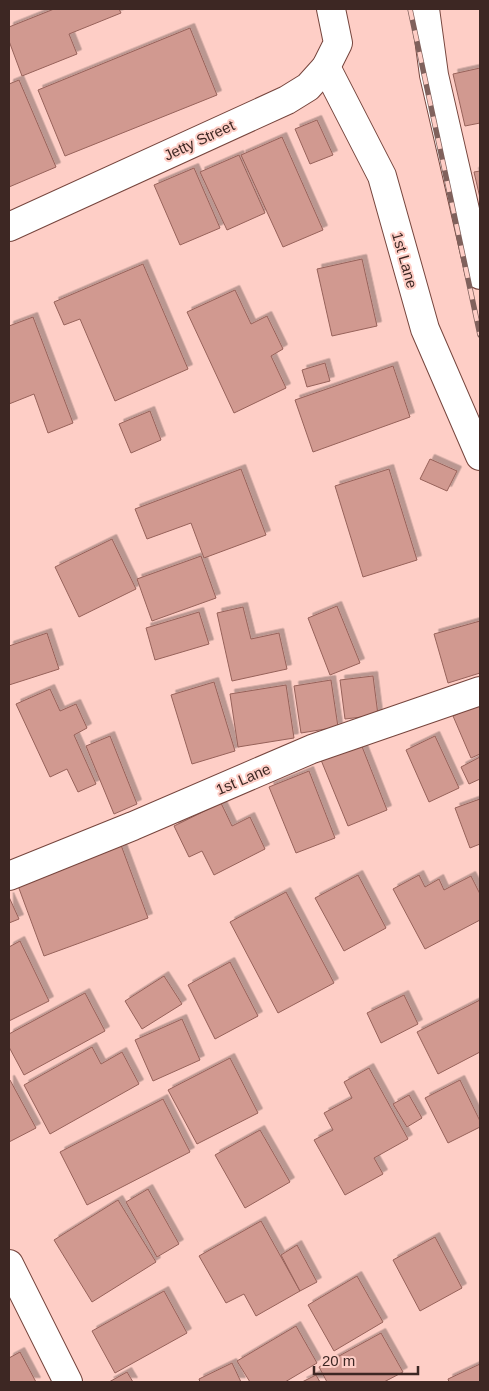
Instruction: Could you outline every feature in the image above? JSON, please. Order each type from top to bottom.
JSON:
[{"type":"street","name":"Jetty Street","points":[[9,227],[286,100],[308,87],[326,67],[338,43],[331,9]]},
{"type":"street","points":[[425,9],[434,75],[480,275]]},
{"type":"street","name":"1st Lane","points":[[326,67],[382,176],[425,329],[480,456]]},
{"type":"street","name":"1st Lane","points":[[9,876],[133,826],[312,749],[480,691]]},
{"type":"street","points":[[9,1264],[68,1382]]},
{"type":"building","points":[[54,9],[119,9],[121,13],[69,34],[77,54],[22,76],[9,41],[9,27]]},
{"type":"building","points":[[190,28],[217,95],[65,156],[38,90]]},
{"type":"building","points":[[480,68],[480,123],[465,126],[453,74]]},
{"type":"building","points":[[19,80],[56,167],[9,187],[9,84]]},
{"type":"building","points":[[317,120],[333,155],[310,164],[295,129]]},
{"type":"building","points":[[282,137],[323,230],[283,247],[241,155]]},
{"type":"building","points":[[239,155],[265,213],[227,230],[200,172]]},
{"type":"building","points":[[194,168],[220,228],[180,245],[154,185]]},
{"type":"building","points":[[480,171],[480,198],[474,172]]},
{"type":"building","points":[[362,259],[377,326],[332,336],[317,269]]},
{"type":"building","points":[[143,264],[188,369],[115,401],[80,319],[64,325],[54,302]]},
{"type":"building","points":[[235,290],[251,324],[267,316],[283,349],[271,356],[286,388],[234,413],[187,312]]},
{"type":"building","points":[[33,317],[73,423],[48,433],[34,394],[9,404],[9,326]]},
{"type":"building","points":[[325,363],[330,381],[307,387],[302,370]]},
{"type":"building","points":[[393,366],[410,417],[313,452],[295,400]]},
{"type":"building","points":[[150,411],[161,440],[131,453],[119,424]]},
{"type":"building","points":[[430,459],[457,471],[447,491],[420,479]]},
{"type":"building","points":[[241,469],[266,535],[204,558],[191,523],[147,539],[135,509]]},
{"type":"building","points":[[389,469],[417,560],[363,577],[335,486]]},
{"type":"building","points":[[112,539],[136,589],[79,617],[55,567]]},
{"type":"building","points":[[201,556],[216,598],[152,621],[137,579]]},
{"type":"building","points":[[337,606],[360,663],[330,675],[308,618]]},
{"type":"building","points":[[243,607],[251,639],[279,633],[287,669],[232,681],[217,613]]},
{"type":"building","points":[[199,612],[209,644],[155,660],[146,628]]},
{"type":"building","points":[[480,621],[480,673],[448,683],[434,634]]},
{"type":"building","points":[[47,633],[59,669],[9,685],[9,646]]},
{"type":"building","points":[[373,676],[378,715],[345,719],[340,680]]},
{"type":"building","points":[[331,680],[338,727],[301,733],[294,686]]},
{"type":"building","points":[[214,682],[235,751],[192,764],[171,695]]},
{"type":"building","points":[[286,685],[294,738],[238,747],[230,694]]},
{"type":"building","points":[[50,689],[60,711],[76,704],[87,728],[74,735],[96,784],[78,792],[67,769],[50,777],[16,704]]},
{"type":"building","points":[[480,704],[480,754],[471,758],[453,716]]},
{"type":"building","points":[[110,736],[137,804],[114,814],[86,746]]},
{"type":"building","points":[[435,736],[459,788],[429,802],[406,750]]},
{"type":"building","points":[[361,744],[387,810],[348,826],[321,760]]},
{"type":"building","points":[[480,757],[480,779],[469,784],[461,767]]},
{"type":"building","points":[[309,771],[335,838],[296,853],[269,787]]},
{"type":"building","points":[[480,799],[480,844],[470,848],[455,808]]},
{"type":"building","points":[[221,803],[232,826],[250,817],[265,849],[214,875],[202,851],[189,857],[174,826]]},
{"type":"building","points":[[121,845],[148,918],[44,956],[17,883]]},
{"type":"building","points":[[358,875],[386,928],[344,951],[315,898]]},
{"type":"building","points":[[419,875],[425,887],[439,879],[444,890],[471,876],[480,894],[480,920],[425,949],[393,889]]},
{"type":"building","points":[[286,892],[334,983],[278,1013],[230,922]]},
{"type":"building","points":[[9,897],[19,919],[9,923]]},
{"type":"building","points":[[20,941],[49,1001],[9,1021],[9,947]]},
{"type":"building","points":[[230,962],[258,1016],[215,1039],[188,985]]},
{"type":"building","points":[[164,976],[182,1004],[142,1029],[125,1001]]},
{"type":"building","points":[[85,993],[105,1031],[24,1075],[9,1047],[9,1034]]},
{"type":"building","points":[[404,995],[418,1024],[381,1043],[367,1013]]},
{"type":"building","points":[[480,1000],[480,1052],[438,1074],[417,1032]]},
{"type":"building","points":[[182,1019],[200,1060],[153,1081],[135,1040]]},
{"type":"building","points":[[92,1047],[101,1064],[122,1052],[139,1084],[50,1134],[24,1085]]},
{"type":"building","points":[[230,1058],[258,1113],[197,1144],[168,1090]]},
{"type":"building","points":[[369,1068],[408,1139],[374,1158],[383,1174],[345,1195],[314,1140],[333,1130],[324,1113],[352,1098],[344,1082]]},
{"type":"building","points":[[9,1080],[36,1128],[9,1142]]},
{"type":"building","points":[[460,1080],[480,1121],[480,1127],[448,1143],[425,1098]]},
{"type":"building","points":[[409,1095],[422,1118],[407,1127],[393,1104]]},
{"type":"building","points":[[163,1099],[190,1152],[87,1205],[60,1152]]},
{"type":"building","points":[[260,1130],[290,1182],[245,1208],[215,1155]]},
{"type":"building","points":[[148,1189],[179,1244],[157,1257],[126,1202]]},
{"type":"building","points":[[118,1200],[156,1262],[92,1302],[54,1240]]},
{"type":"building","points":[[261,1221],[300,1291],[256,1316],[244,1294],[226,1303],[199,1256]]},
{"type":"building","points":[[435,1237],[462,1288],[420,1311],[393,1260]]},
{"type":"building","points":[[297,1245],[317,1282],[300,1291],[281,1255]]},
{"type":"building","points":[[357,1276],[383,1322],[334,1351],[308,1305]]},
{"type":"building","points":[[164,1291],[187,1333],[115,1373],[92,1331]]},
{"type":"building","points":[[296,1326],[317,1363],[285,1382],[250,1382],[237,1361]]},
{"type":"building","points":[[381,1333],[403,1372],[384,1382],[327,1382],[319,1367]]},
{"type":"building","points":[[20,1352],[36,1382],[9,1382],[9,1358]]},
{"type":"building","points":[[232,1363],[241,1382],[200,1382],[199,1379]]},
{"type":"building","points":[[480,1364],[480,1382],[449,1382],[448,1379]]},
{"type":"building","points":[[127,1372],[133,1382],[109,1382]]},
{"type":"building","points":[[316,1375],[320,1382],[302,1382]]},
{"type":"railway","points":[[410,9],[480,335]]}]
